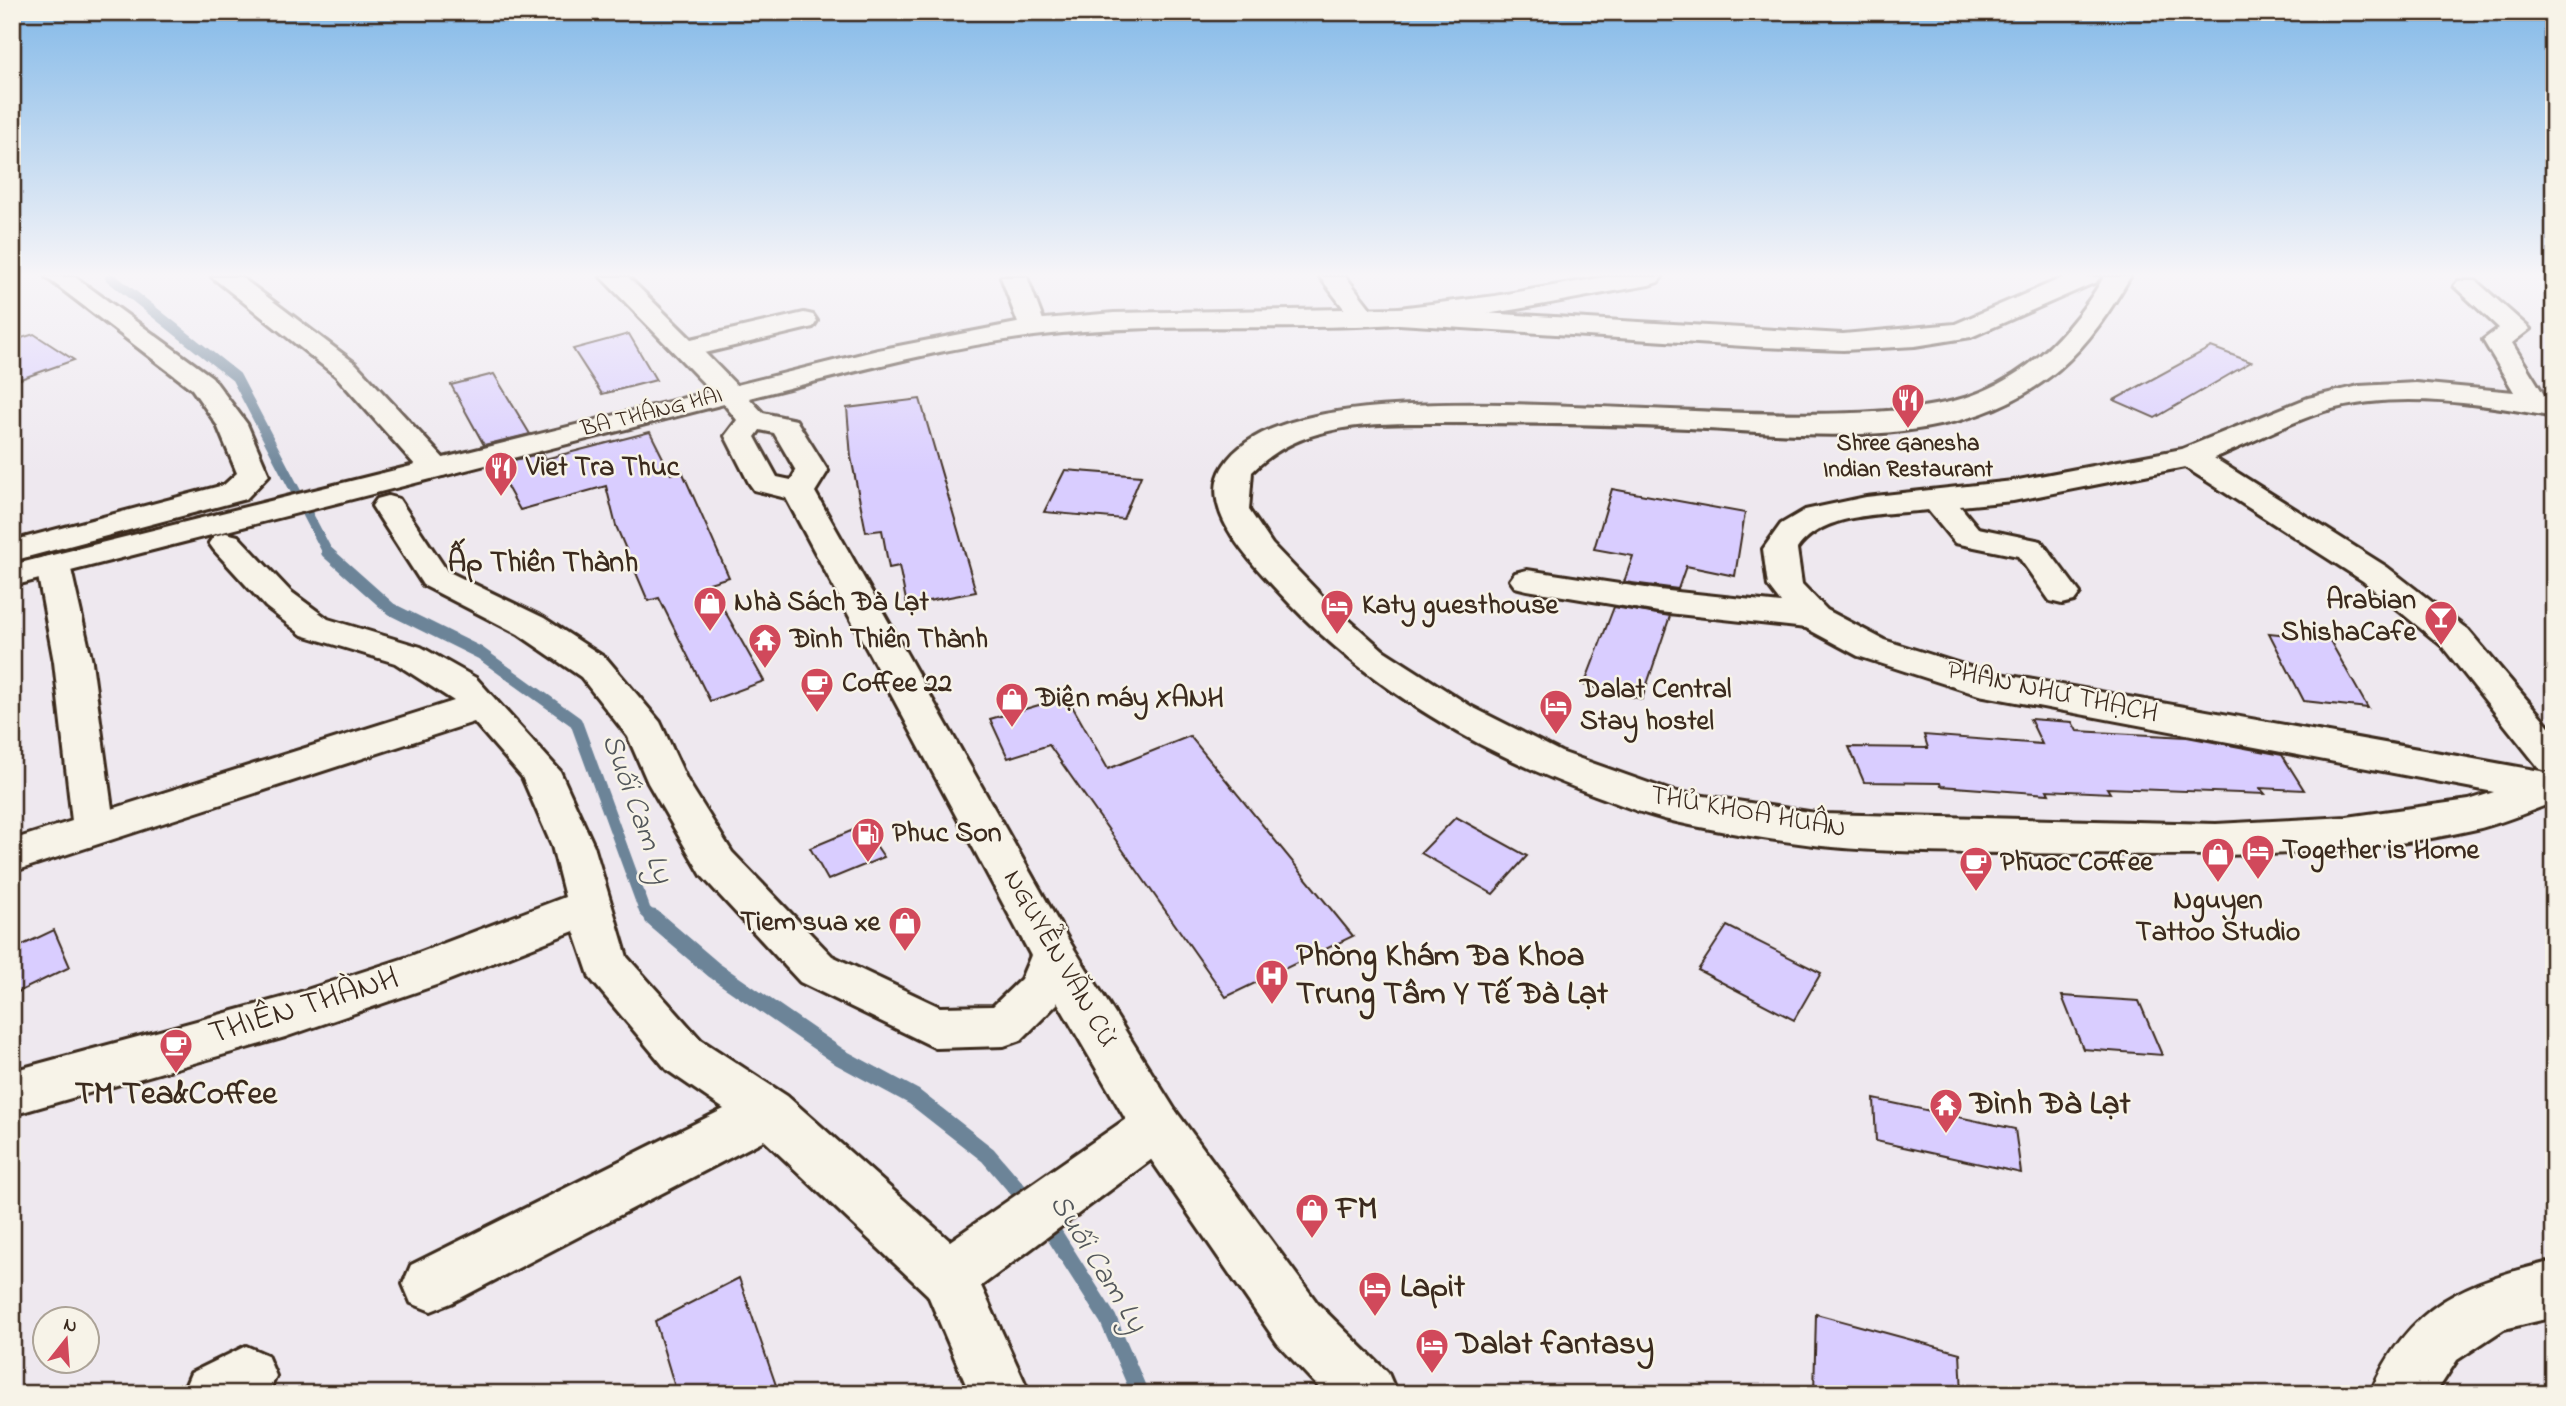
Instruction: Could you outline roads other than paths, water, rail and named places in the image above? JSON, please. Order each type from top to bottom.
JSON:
[{"type":"street","points":[[12,551],[235,492],[253,475],[232,424],[202,383],[148,343]]},
{"type":"street","points":[[310,343],[346,370],[435,468]]},
{"type":"street","points":[[679,343],[753,420],[785,426],[812,471],[799,492],[765,482],[740,436],[753,420]]},
{"type":"street","points":[[685,349],[712,343]]},
{"type":"street","name":"BA THÁNG HAI","points":[[12,576],[53,565],[232,531],[382,494],[435,468],[878,358],[957,343]]},
{"type":"street","name":"THỦ KHOA HUÂN","points":[[2072,343],[2047,367],[1989,399],[1934,416],[1853,424],[1547,413],[1383,414],[1307,427],[1266,443],[1236,470],[1233,510],[1260,551],[1308,604],[1370,657],[1458,716],[1547,762],[1667,805],[1822,830],[1965,836],[2216,840],[2347,833],[2472,815],[2552,778]]},
{"type":"street","points":[[2499,343],[2545,407]]},
{"type":"street","name":"PHAN NHƯ THẠCH","points":[[2545,407],[2498,398],[2416,392],[2359,396],[2318,404],[2190,457],[2013,491],[1866,507],[1816,517],[1793,531],[1780,549],[1785,586],[1814,618],[1871,648],[1979,683],[2552,778]]},
{"type":"street","points":[[2190,457],[2375,574],[2455,638],[2552,778]]},
{"type":"street","name":"NGUYỄN VĂN CỪ","points":[[799,492],[1053,954],[1157,1126],[1298,1324],[1367,1394]]},
{"type":"street","points":[[382,494],[435,578],[531,626],[594,668],[646,732],[668,783],[717,864],[816,969],[936,1028],[1004,1026],[1040,990],[1053,954]]},
{"type":"street","points":[[1937,500],[1967,536],[2029,548],[2062,593]]},
{"type":"street","points":[[232,531],[278,599],[315,627],[408,655],[463,687],[540,771],[573,846],[606,965],[684,1055],[769,1112],[948,1276],[1000,1394]]},
{"type":"street","points":[[53,565],[73,662],[94,830]]},
{"type":"street","points":[[1527,580],[1660,601],[1814,618]]},
{"type":"street","points":[[12,856],[481,706]]},
{"type":"street","name":"THIÊN THÀNH","points":[[12,1093],[285,1017],[422,971],[590,906]]},
{"type":"street","points":[[431,1284],[769,1112]]},
{"type":"street","points":[[948,1276],[1157,1126]]},
{"type":"street","points":[[2400,1394],[2437,1340],[2492,1304],[2554,1289]]},
{"type":"waterway","name":"Suối Cam Ly","points":[[193,343],[236,377],[328,553]]},
{"type":"waterway","name":"Suối Cam Ly","points":[[328,553],[391,609],[480,653],[576,722],[645,911],[655,920]]},
{"type":"waterway","name":"Suối Cam Ly","points":[[653,918],[714,970],[840,1057],[914,1097],[988,1155],[1030,1204]]},
{"type":"waterway","name":"Suối Cam Ly","points":[[1045,1220],[1108,1319],[1140,1394]]},
{"type":"place","name":"Shree Ganesha Indian Restaurant","points":[[1908,430]]},
{"type":"place","name":"Viet Tra Thuc","points":[[501,498]]},
{"type":"place","name":"Nhà Sách Đà Lạt","points":[[710,633]]},
{"type":"place","name":"Katy guesthouse","points":[[1337,636]]},
{"type":"place","name":"Arabian ShishaCafe","points":[[2441,647]]},
{"type":"place","name":"Đình Thiên Thành","points":[[765,670]]},
{"type":"place","name":"Coffee 22","points":[[817,714]]},
{"type":"place","name":"Điện máy XANH","points":[[1012,729]]},
{"type":"place","name":"Dalat Central Stay hostel","points":[[1556,736]]},
{"type":"place","name":"Phuc Son","points":[[868,864]]},
{"type":"place","name":"Together is Home","points":[[2258,881]]},
{"type":"place","name":"Nguyen Tattoo Studio","points":[[2218,884]]},
{"type":"place","name":"Phuoc Coffee","points":[[1976,893]]},
{"type":"place","name":"Tiem sua xe","points":[[905,953]]},
{"type":"place","name":"Phòng Khám Đa Khoa Trung Tâm Y Tế Đà Lạt","points":[[1272,1006]]},
{"type":"place","name":"TM Tea&Coffee","points":[[176,1075]]},
{"type":"place","name":"Đình Đà Lạt","points":[[1946,1135]]},
{"type":"place","name":"FM","points":[[1312,1240]]},
{"type":"place","name":"Lapit","points":[[1375,1318]]},
{"type":"place","name":"Dalat fantasy","points":[[1432,1375]]},
{"type":"district","name":"Ấp Thiên Thành","points":[[543,564]]}]
